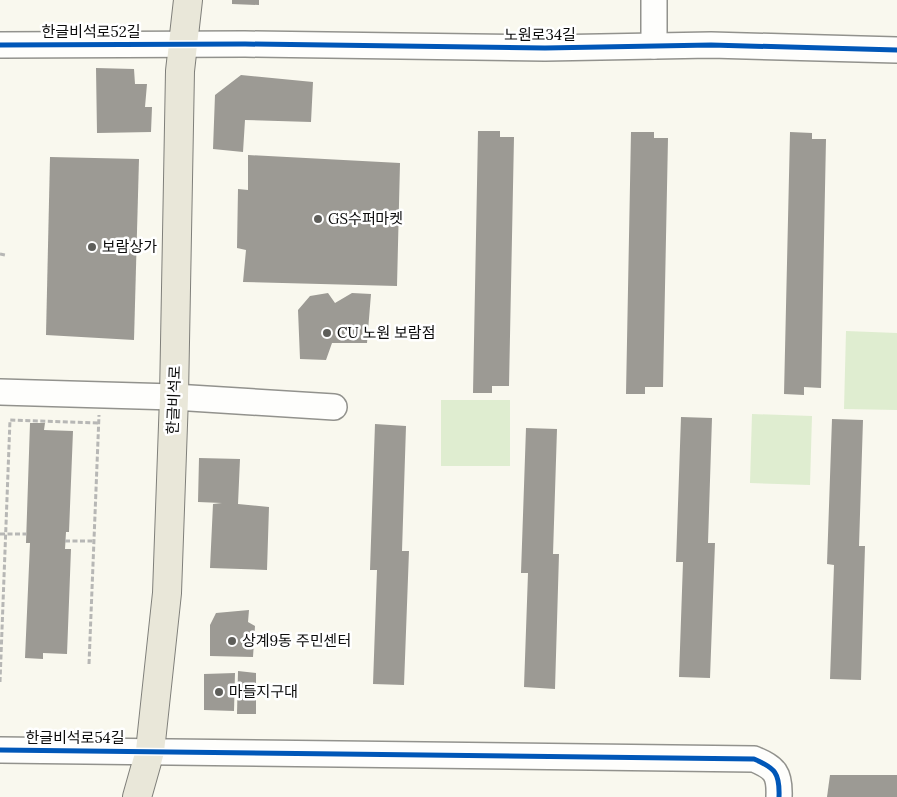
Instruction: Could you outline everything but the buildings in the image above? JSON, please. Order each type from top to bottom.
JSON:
[{"type":"main road","name":"한글비석로","points":[[137,797],[150,751],[167,593],[174,397],[182,44],[188,0]]},
{"type":"street","points":[[654,0],[654,46]]},
{"type":"street","name":"한글비석로52길","points":[[0,45],[182,44]]},
{"type":"street","name":"노원로34길","points":[[182,44],[545,48],[711,45],[897,50]]},
{"type":"street","points":[[0,392],[174,397],[334,407]]},
{"type":"street","name":"한글비석로54길","points":[[0,750],[754,759],[771,766],[780,780],[779,797]]},
{"type":"path","points":[[0,254],[5,255]]},
{"type":"path","points":[[0,682],[10,420],[99,422],[89,664]]},
{"type":"path","points":[[0,534],[26,534]]},
{"type":"path","points":[[65,541],[94,541]]},
{"type":"green space","points":[[846,331],[897,333],[897,410],[844,409]]},
{"type":"green space","points":[[441,400],[510,400],[510,466],[441,466]]},
{"type":"green space","points":[[752,414],[812,416],[810,485],[750,483]]},
{"type":"cycle path","points":[[0,45],[245,44],[545,48],[711,45],[897,50]]},
{"type":"cycle path","points":[[0,750],[754,759],[767,765],[775,772],[779,797]]},
{"type":"place","name":"GS수퍼마켓","points":[[318,219]]},
{"type":"place","name":"보람상가","points":[[92,247]]},
{"type":"place","name":"CU 노원 보람점","points":[[327,333]]},
{"type":"place","name":"상계9동 주민센터","points":[[232,641]]},
{"type":"place","name":"마들지구대","points":[[219,692]]}]
